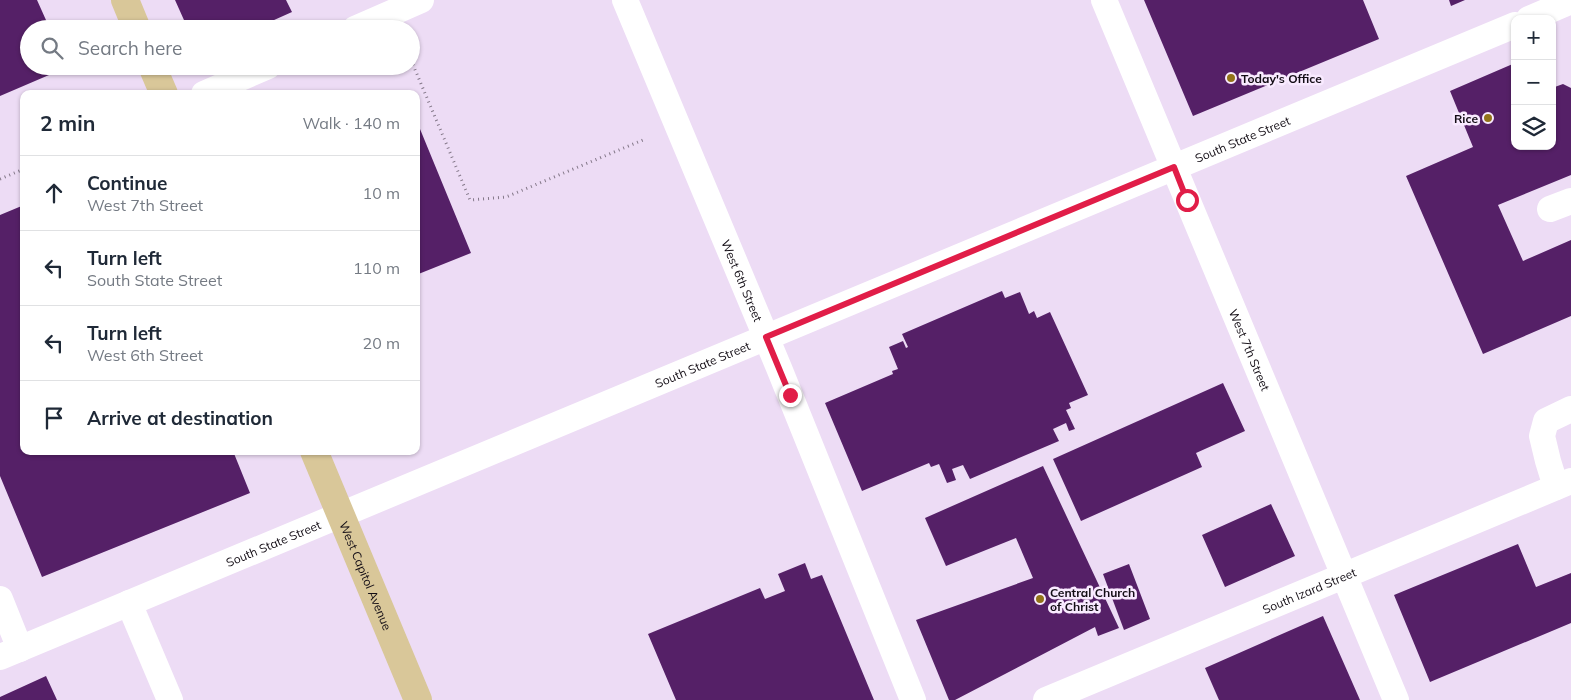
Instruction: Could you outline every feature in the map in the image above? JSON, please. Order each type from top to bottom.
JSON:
[{"type":"main road","points":[[125,0],[133,20]]},
{"type":"main road","points":[[156,75],[162,90]]},
{"type":"main road","name":"West Capitol Avenue","points":[[316,455],[418,700]]},
{"type":"street","points":[[375,20],[421,0]]},
{"type":"street","name":"West 6th Street","points":[[625,0],[766,337],[914,700]]},
{"type":"street","name":"West 7th Street","points":[[1104,0],[1396,700]]},
{"type":"street","points":[[1538,15],[1571,1]]},
{"type":"street","name":"South State Street","points":[[10,653],[1511,26]]},
{"type":"street","points":[[213,90],[247,75]]},
{"type":"street","points":[[1564,484],[1548,461],[1542,436],[1546,421],[1571,409]]},
{"type":"street","name":"South Izard Street","points":[[1046,700],[1564,484]]},
{"type":"street","points":[[0,599],[10,653]]},
{"type":"street","points":[[129,603],[170,700]]},
{"type":"path","points":[[417,75],[470,200],[506,197],[643,140]]},
{"type":"path","points":[[0,180],[20,171]]},
{"type":"building","points":[[0,0],[37,0],[46,20],[20,20],[20,75],[49,75],[0,96]]},
{"type":"building","points":[[175,0],[286,0],[292,12],[274,20],[184,20]]},
{"type":"building","name":"Today's Office","points":[[1144,0],[1363,0],[1379,39],[1193,116]]},
{"type":"building","points":[[1449,0],[1465,0],[1451,6]]},
{"type":"building","points":[[1511,65],[1511,150],[1556,150],[1556,87],[1563,84],[1571,88],[1571,175],[1498,205],[1523,261],[1571,240],[1571,316],[1483,354],[1406,176],[1473,147],[1450,91]]},
{"type":"building","points":[[420,129],[471,253],[420,273]]},
{"type":"building","points":[[20,207],[20,455],[235,455],[250,493],[42,577],[0,476],[0,215]]},
{"type":"building","points":[[1002,291],[1005,298],[1020,292],[1029,314],[1034,311],[1037,318],[1050,312],[1088,395],[1069,403],[1071,408],[1066,410],[1075,429],[1069,431],[1066,423],[1053,429],[1059,441],[970,479],[963,465],[952,469],[956,480],[947,483],[939,464],[931,467],[929,463],[862,491],[825,403],[893,374],[892,371],[898,369],[889,347],[903,341],[906,348],[908,347],[902,334]]},
{"type":"building","points":[[1223,383],[1245,431],[1196,453],[1202,467],[1081,521],[1053,459]]},
{"type":"building","name":"Central Church of Christ","points":[[1043,466],[1119,628],[1098,636],[1095,627],[955,700],[949,700],[916,620],[1033,578],[1016,538],[946,566],[925,518]]},
{"type":"building","points":[[1271,504],[1295,556],[1225,587],[1202,535]]},
{"type":"building","points":[[1518,544],[1536,587],[1571,573],[1571,623],[1430,682],[1394,595]]},
{"type":"building","points":[[805,563],[811,579],[822,575],[874,700],[676,700],[648,634],[760,588],[765,599],[785,591],[778,574]]},
{"type":"building","points":[[1129,564],[1150,619],[1124,630],[1103,574]]},
{"type":"building","points":[[1323,616],[1360,700],[1219,700],[1205,668]]},
{"type":"building","points":[[46,676],[57,700],[0,700],[0,697]]},
{"type":"place","name":"Today's Office","points":[[1231,78]]},
{"type":"place","name":"Rice","points":[[1488,118]]},
{"type":"place","name":"Central Church of Christ","points":[[1040,599]]},
{"type":"route","points":[[790,395],[766,337],[1174,167],[1187,200]]}]
